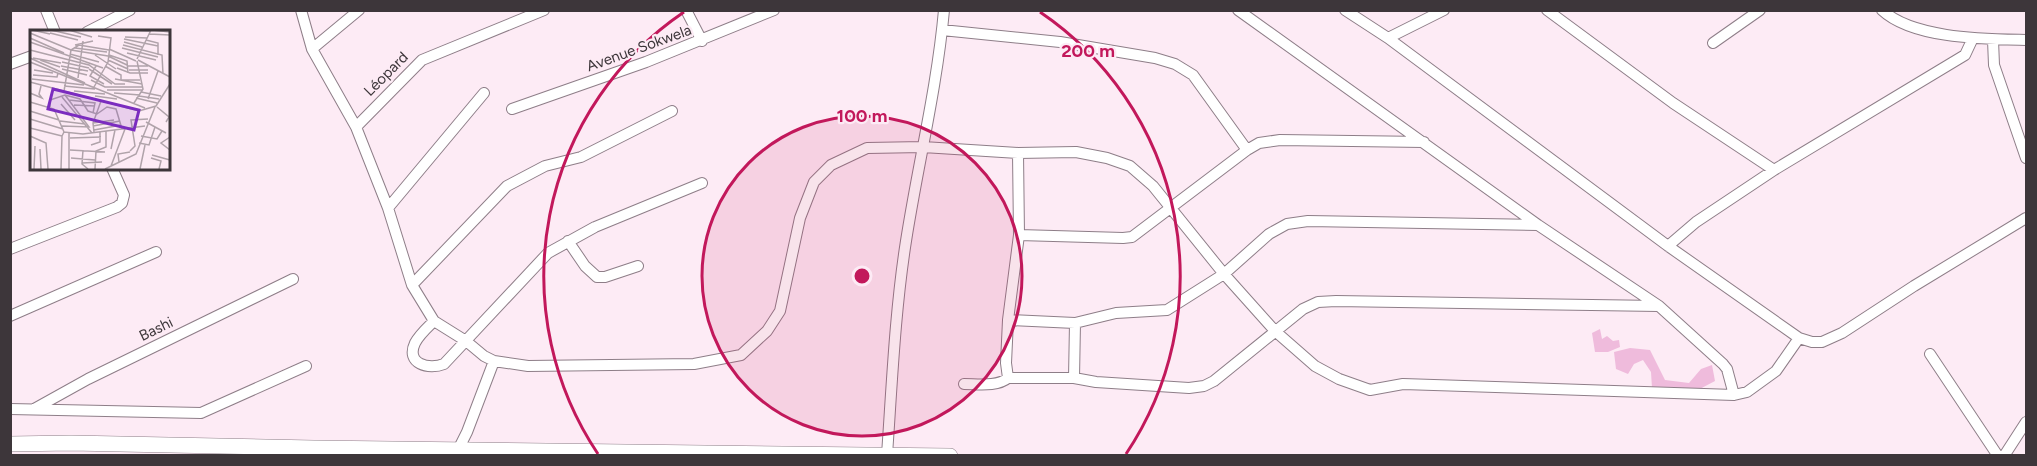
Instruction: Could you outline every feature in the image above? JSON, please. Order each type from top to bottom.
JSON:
[{"type":"highway","points":[[10,444],[70,443],[159,451],[458,450],[950,456]]},
{"type":"street","points":[[46,10],[54,30]]},
{"type":"street","points":[[91,30],[130,10]]},
{"type":"street","points":[[301,10],[312,49],[356,127],[388,208],[412,285],[435,321],[494,361],[528,366],[653,365],[694,364],[741,355],[767,331],[780,311],[800,218],[814,182],[831,165],[867,148],[923,147],[1018,153],[1076,152],[1107,158],[1130,166],[1153,186],[1224,274],[1275,331],[1315,366],[1339,379],[1370,390],[1403,384],[1734,395],[1747,392],[1776,371],[1799,338]]},
{"type":"street","points":[[312,49],[359,10]]},
{"type":"street","name":"Léopard","points":[[356,127],[422,60],[544,10]]},
{"type":"street","points":[[686,10],[702,41]]},
{"type":"street","name":"Avenue Sokwela","points":[[512,109],[702,41],[774,10]]},
{"type":"street","points":[[887,455],[906,241],[944,10]]},
{"type":"street","points":[[1238,10],[1538,225],[1659,306],[1723,364],[1727,369],[1734,395]]},
{"type":"street","points":[[1346,10],[1388,38],[1668,246],[1799,338],[1812,342],[1822,342],[1842,333],[2026,218]]},
{"type":"street","points":[[1388,38],[1444,10]]},
{"type":"street","points":[[1547,10],[1673,103],[1774,170]]},
{"type":"street","points":[[1713,44],[1760,10]]},
{"type":"street","points":[[1882,10],[1901,24],[1925,31],[1973,38],[2026,40]]},
{"type":"street","points":[[942,30],[1060,42],[1155,58],[1175,64],[1193,75],[1247,150]]},
{"type":"street","points":[[1668,246],[1696,222],[1774,170],[1948,67],[1965,55],[1973,38]]},
{"type":"street","points":[[1992,39],[1994,65],[2026,158]]},
{"type":"street","points":[[10,64],[30,57]]},
{"type":"street","points":[[388,208],[484,93]]},
{"type":"street","points":[[412,285],[507,186],[545,166],[581,157],[672,111]]},
{"type":"street","points":[[1019,235],[1123,238],[1139,233],[1260,142],[1280,140],[1424,142]]},
{"type":"street","points":[[1008,378],[1006,363],[1008,320],[1019,235],[1018,153]]},
{"type":"street","points":[[10,249],[122,204],[123,195],[113,170]]},
{"type":"street","points":[[435,321],[414,344],[414,359],[420,365],[436,367],[444,363],[548,253],[595,227],[702,183]]},
{"type":"street","points":[[1008,320],[1075,323],[1116,313],[1167,310],[1224,274],[1269,234],[1287,224],[1308,221],[1538,225]]},
{"type":"street","points":[[568,241],[585,266],[597,277],[604,277],[638,266]]},
{"type":"street","points":[[10,316],[156,252]]},
{"type":"street","name":"Bashi","points":[[34,410],[88,379],[293,279]]},
{"type":"street","points":[[964,384],[991,384],[1008,378],[1074,378],[1096,382],[1189,388],[1204,386],[1214,381],[1303,309],[1317,302],[1659,306]]},
{"type":"street","points":[[1074,378],[1075,323]]},
{"type":"street","points":[[1930,354],[1998,456]]},
{"type":"street","points":[[458,450],[494,361]]},
{"type":"street","points":[[10,409],[201,413],[306,366]]},
{"type":"street","points":[[2004,456],[2026,422]]},
{"type":"shaded area","points":[[1600,329],[1602,339],[1607,336],[1613,341],[1619,340],[1620,347],[1608,352],[1595,352],[1592,333]]},
{"type":"shaded area","points":[[1630,348],[1650,350],[1665,380],[1689,383],[1701,369],[1712,365],[1715,381],[1694,392],[1652,388],[1651,372],[1643,360],[1634,364],[1628,374],[1616,369],[1614,352]]}]
